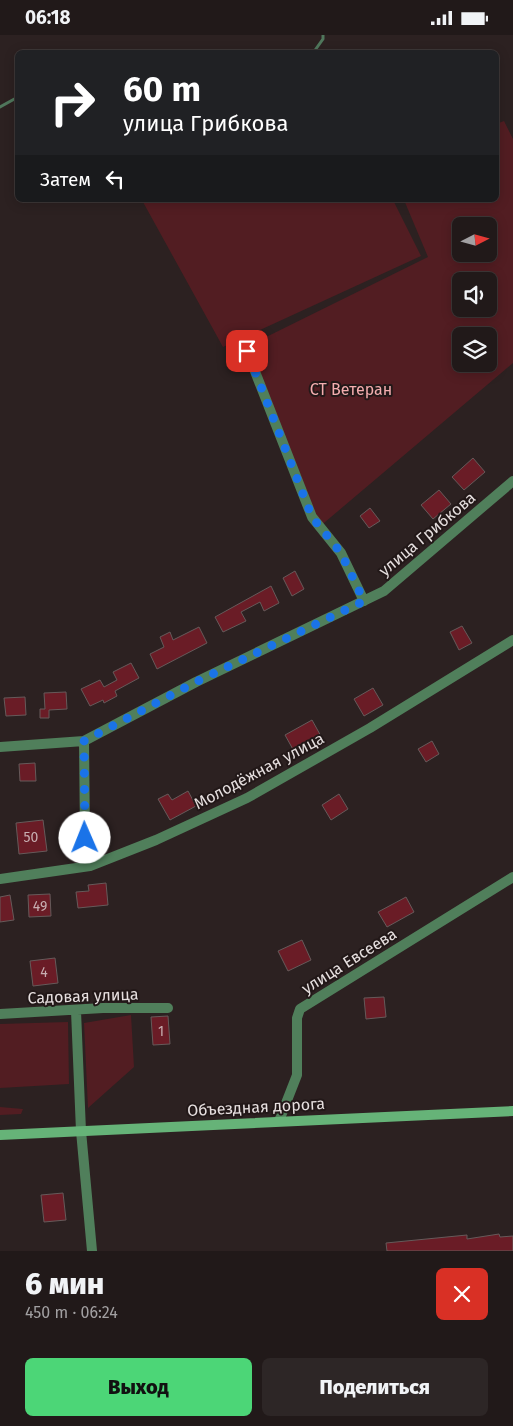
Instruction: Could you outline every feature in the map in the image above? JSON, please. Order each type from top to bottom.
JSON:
[{"type":"main road","name":"Объездная дорога","points":[[0,1135],[513,1111]]},
{"type":"street","points":[[247,351],[312,517],[341,553],[364,601]]},
{"type":"street","name":"улица Грибкова","points":[[0,747],[84,741],[196,682],[364,601],[390,586],[513,481]]},
{"type":"street","name":"Молодёжная улица","points":[[0,879],[90,866],[156,840],[247,798],[370,728],[513,640]]},
{"type":"street","points":[[84,741],[85,838],[90,866]]},
{"type":"street","name":"улица Евсеева","points":[[278,1121],[297,1075],[297,1018],[300,1009],[513,877]]},
{"type":"street","name":"Садовая улица","points":[[0,1014],[168,1008]]},
{"type":"street","points":[[76,1011],[82,1131],[92,1251]]},
{"type":"green space","name":"СТ Ветеран","points":[[504,121],[513,139],[513,363],[318,528],[242,349],[428,257],[405,202],[499,202],[499,123]]},
{"type":"green space","points":[[143,202],[394,202],[421,256],[223,347]]},
{"type":"green space","points":[[131,1015],[134,1067],[88,1108],[84,1023]]},
{"type":"green space","points":[[68,1022],[69,1084],[0,1088],[0,1024]]},
{"type":"green space","points":[[0,1107],[23,1109],[21,1114],[0,1115]]},
{"type":"building","points":[[473,458],[485,472],[464,490],[452,477]]},
{"type":"building","points":[[439,490],[451,504],[433,519],[421,505]]},
{"type":"building","points":[[370,508],[380,521],[369,528],[360,516]]},
{"type":"building","points":[[295,571],[304,589],[292,596],[283,578]]},
{"type":"building","points":[[271,586],[279,603],[264,611],[260,602],[241,612],[246,621],[223,632],[215,617]]},
{"type":"building","points":[[462,626],[472,643],[459,650],[450,632]]},
{"type":"building","points":[[199,627],[207,643],[157,669],[150,654],[164,647],[160,637],[170,632],[173,640]]},
{"type":"building","points":[[131,663],[139,678],[115,691],[117,696],[104,703],[103,700],[90,706],[81,689],[100,680],[104,687],[117,680],[113,672]]},
{"type":"building","points":[[373,688],[383,705],[364,716],[354,699]]},
{"type":"building","points":[[66,692],[67,709],[49,710],[49,718],[40,718],[40,709],[45,709],[44,693]]},
{"type":"building","points":[[25,697],[26,715],[6,716],[4,698]]},
{"type":"building","points":[[312,720],[322,738],[295,753],[285,735]]},
{"type":"building","points":[[432,741],[439,754],[426,762],[418,749]]},
{"type":"building","points":[[35,763],[36,781],[20,781],[19,764]]},
{"type":"building","points":[[188,791],[196,806],[170,820],[158,799],[168,794],[172,800]]},
{"type":"building","points":[[339,794],[348,809],[331,820],[322,805]]},
{"type":"building","points":[[43,820],[47,851],[19,854],[16,823]]},
{"type":"building","points":[[106,883],[108,905],[78,908],[76,892],[89,891],[88,885]]},
{"type":"building","points":[[50,894],[51,916],[29,917],[28,895]]},
{"type":"building","points":[[10,895],[14,920],[0,922],[0,897]]},
{"type":"building","points":[[406,897],[414,912],[387,927],[378,912]]},
{"type":"building","points":[[302,940],[311,960],[288,971],[278,951]]},
{"type":"building","points":[[55,958],[58,983],[33,986],[30,961]]},
{"type":"building","points":[[384,997],[386,1017],[366,1019],[364,998]]},
{"type":"building","points":[[168,1016],[170,1044],[153,1045],[151,1017]]},
{"type":"building","points":[[63,1193],[66,1220],[44,1222],[41,1195]]},
{"type":"building","points":[[499,1234],[500,1237],[513,1236],[513,1251],[387,1251],[386,1243],[467,1235],[467,1239]]},
{"type":"waterway","points":[[315,50],[323,39],[323,35]]},
{"type":"waterway","points":[[0,107],[15,99]]},
{"type":"route","points":[[85,838],[84,741],[134,713],[364,601],[341,553],[312,517],[247,351]]}]
